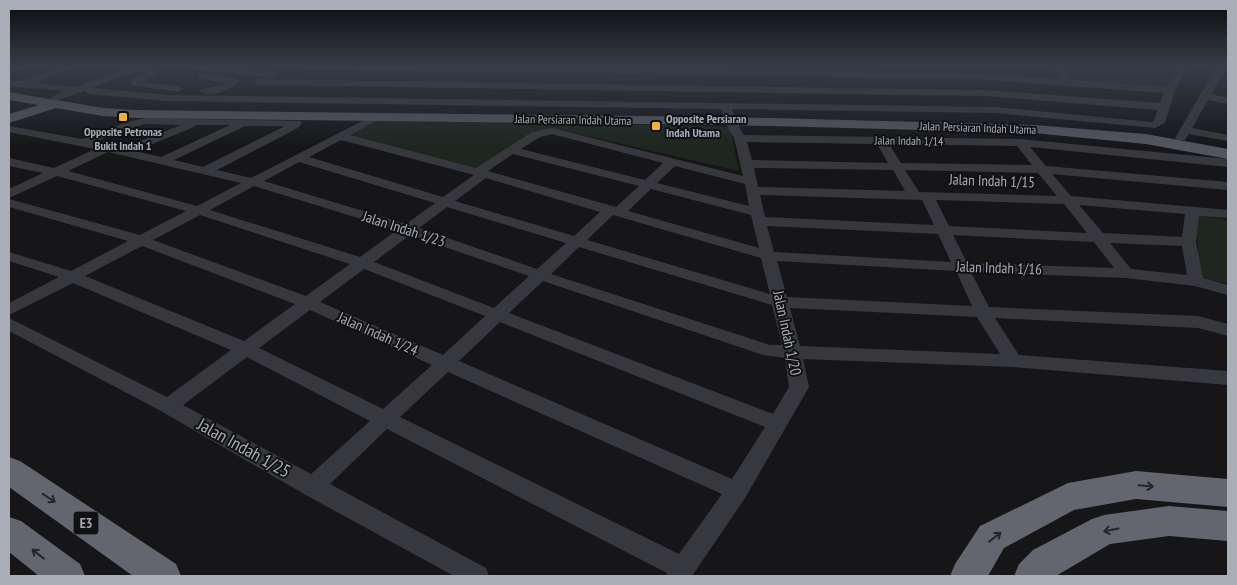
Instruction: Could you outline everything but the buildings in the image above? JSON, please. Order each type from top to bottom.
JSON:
[{"type":"highway","name":"E3","points":[[9,470],[163,576]]},
{"type":"highway","points":[[968,576],[992,537],[1068,498],[1136,485],[1228,493]]},
{"type":"highway","points":[[1032,576],[1046,562],[1104,530],[1169,521],[1228,526]]},
{"type":"highway","points":[[9,532],[67,576]]},
{"type":"main road","points":[[9,95],[56,99]]},
{"type":"main road","name":"Jalan Persiaran Indah Utama","points":[[9,113],[56,99],[114,106],[728,114],[979,120],[1183,134],[1228,147]]},
{"type":"main road","name":"Jalan Persiaran Indah Utama","points":[[9,120],[56,99],[103,112],[136,114],[374,118],[728,114],[1034,129],[1146,139],[1228,154]]},
{"type":"street","points":[[44,93],[56,99],[76,93]]},
{"type":"street","points":[[56,99],[66,93]]},
{"type":"street","points":[[112,93],[169,98],[627,105],[728,114],[870,109],[996,110],[1155,125],[1159,123],[1169,93]]},
{"type":"street","points":[[169,98],[176,93]]},
{"type":"street","points":[[212,108],[235,93]]},
{"type":"street","points":[[409,102],[415,93]]},
{"type":"street","points":[[532,104],[536,93]]},
{"type":"street","points":[[627,105],[628,93]]},
{"type":"street","points":[[724,93],[728,114]]},
{"type":"street","points":[[860,93],[870,109]]},
{"type":"street","points":[[984,93],[996,110]]},
{"type":"street","points":[[988,93],[1164,107]]},
{"type":"street","points":[[1207,93],[1183,134],[1228,138]]},
{"type":"street","points":[[1205,96],[1228,100]]},
{"type":"street","name":"Jalan Indah 1/20","points":[[680,572],[737,490],[799,388],[793,353],[758,217],[747,164],[740,138],[728,114]]},
{"type":"street","points":[[9,310],[374,118]]},
{"type":"street","points":[[83,142],[131,124],[146,121],[294,122],[296,125],[205,171]]},
{"type":"street","points":[[124,152],[196,122]]},
{"type":"street","points":[[162,161],[245,123]]},
{"type":"street","name":"Jalan Indah 1/23","points":[[9,129],[83,142],[253,182],[408,229],[769,351],[793,353]]},
{"type":"street","name":"Jalan Indah 1/15","points":[[512,150],[536,134],[558,132],[672,162],[752,187],[1068,200],[1228,214]]},
{"type":"street","name":"Jalan Indah 1/16","points":[[340,136],[480,173],[769,256],[962,267],[1126,273],[1196,281],[1228,290]]},
{"type":"street","name":"Jalan Indah 1/14","points":[[740,138],[1020,143],[1228,163]]},
{"type":"street","points":[[881,141],[895,167],[920,195],[943,229],[983,312],[1013,361]]},
{"type":"street","points":[[1020,143],[1126,273]]},
{"type":"street","points":[[9,194],[107,148]]},
{"type":"street","points":[[168,406],[446,202],[480,173],[512,150],[758,217],[1189,242]]},
{"type":"street","points":[[298,158],[780,302],[1198,322],[1228,330]]},
{"type":"street","points":[[9,162],[56,172],[200,210],[363,263],[776,423]]},
{"type":"street","points":[[312,487],[576,241],[647,186],[672,162]]},
{"type":"street","points":[[747,164],[1040,169],[1228,186]]},
{"type":"street","name":"Jalan Indah 1/24","points":[[9,203],[140,240],[308,303],[737,490]]},
{"type":"street","points":[[1192,211],[1189,242],[1196,281]]},
{"type":"street","points":[[9,256],[71,276],[246,349],[386,418],[680,572]]},
{"type":"street","name":"Jalan Indah 1/25","points":[[9,324],[168,406],[312,487],[477,576]]},
{"type":"street","points":[[793,353],[1013,361],[1228,378]]},
{"type":"shaded area","points":[[375,119],[730,127],[739,171],[561,130],[548,129],[477,169],[345,135]]},
{"type":"shaded area","points":[[1196,215],[1228,220],[1228,284],[1200,277]]},
{"type":"place","name":"Opposite Petronas Bukit Indah 1","points":[[123,117]]},
{"type":"place","name":"Opposite Persiaran Indah Utama","points":[[656,126]]}]
